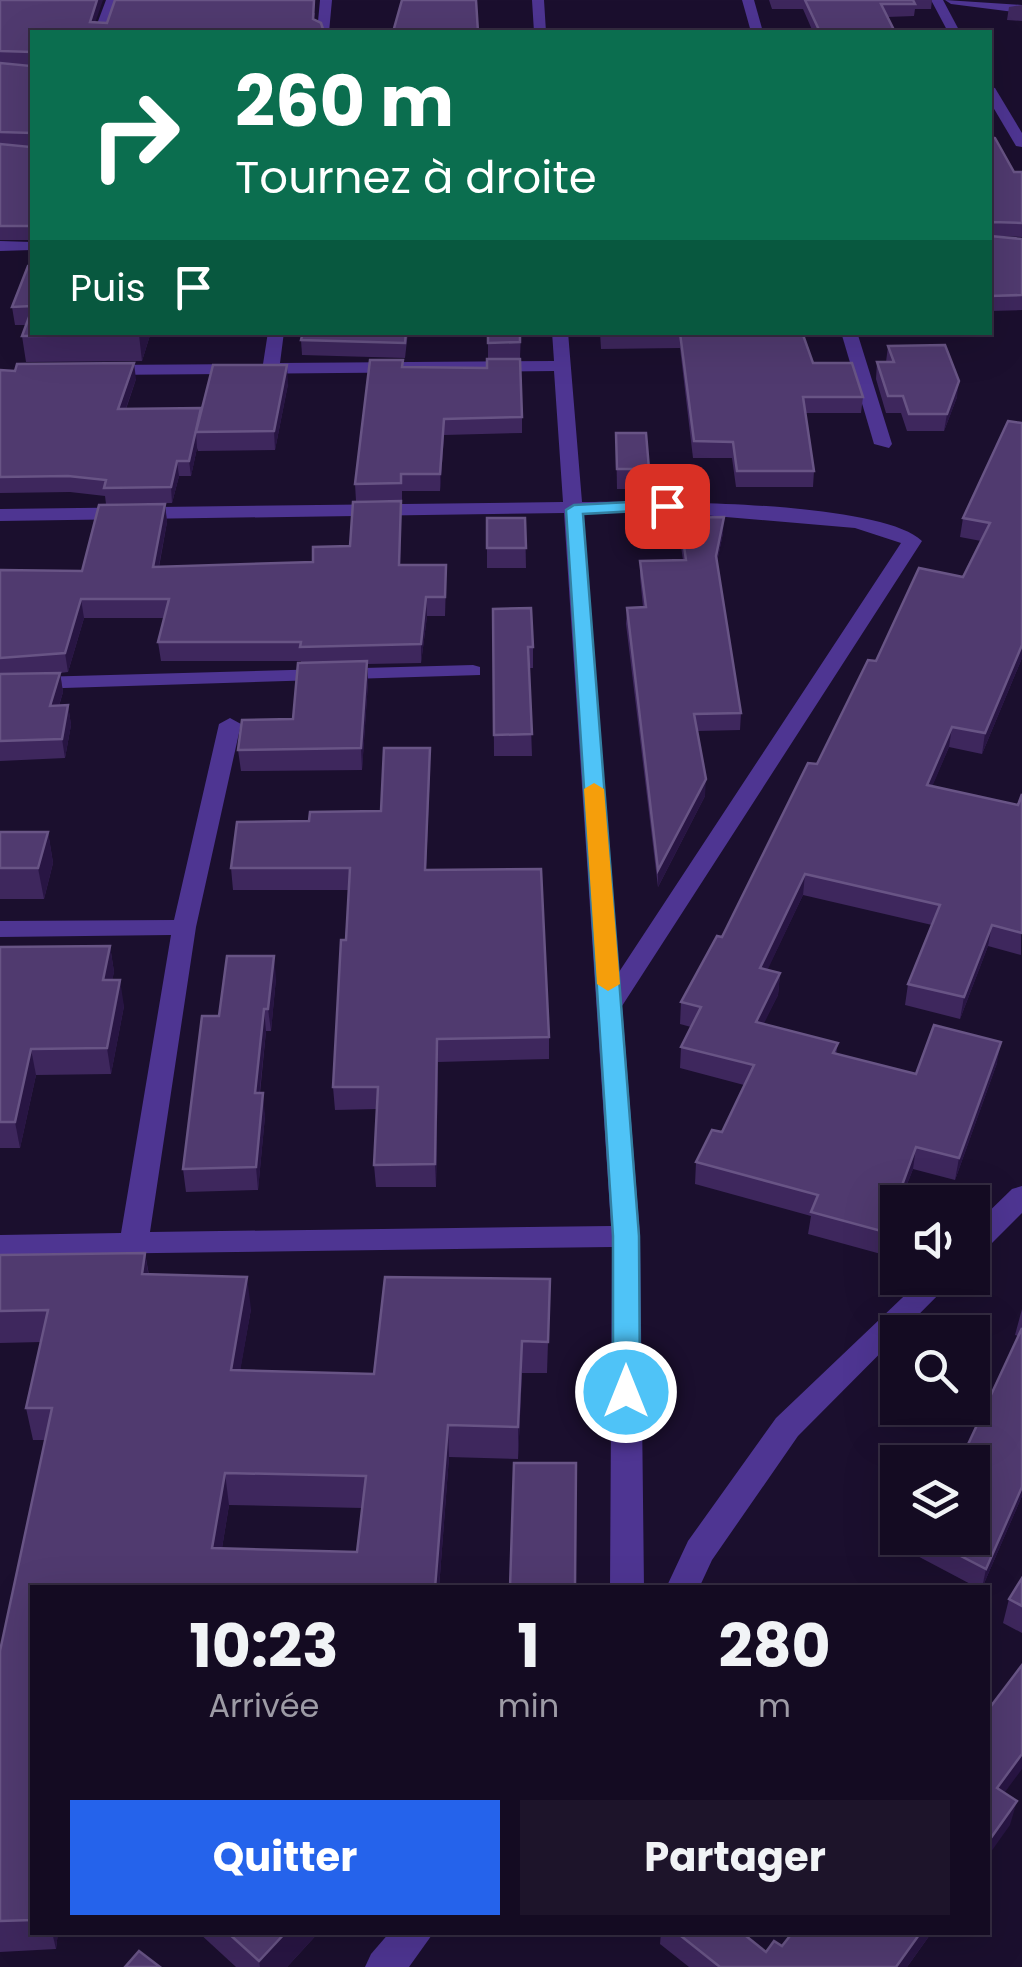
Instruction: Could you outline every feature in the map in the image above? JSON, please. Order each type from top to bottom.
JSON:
[{"type":"street","points":[[101,30],[112,0]]},
{"type":"street","points":[[323,30],[326,0]]},
{"type":"street","points":[[538,0],[540,30]]},
{"type":"street","points":[[748,0],[756,30]]},
{"type":"street","points":[[937,0],[953,30]]},
{"type":"street","points":[[952,0],[1017,5]]},
{"type":"street","points":[[992,95],[1016,143]]},
{"type":"street","points":[[5,250],[30,246]]},
{"type":"street","points":[[271,368],[276,335]]},
{"type":"street","points":[[560,335],[626,1236],[627,1585]]},
{"type":"street","points":[[850,335],[883,444]]},
{"type":"street","points":[[77,370],[564,366]]},
{"type":"street","points":[[0,515],[667,506],[855,522],[886,528],[912,541],[610,1005]]},
{"type":"street","points":[[0,684],[473,671]]},
{"type":"street","points":[[134,1243],[184,927],[230,724]]},
{"type":"street","points":[[0,929],[184,927]]},
{"type":"street","points":[[990,1228],[1022,1196]]},
{"type":"street","points":[[0,1245],[626,1236]]},
{"type":"street","points":[[683,1585],[700,1551],[787,1427],[923,1295]]},
{"type":"street","points":[[384,1967],[413,1935]]},
{"type":"building","points":[[0,0],[97,0],[90,22],[107,23],[115,0],[314,0],[313,19],[321,23],[323,30],[30,30],[30,52],[0,51]]},
{"type":"building","points":[[402,0],[476,0],[478,30],[394,30]]},
{"type":"building","points":[[805,0],[913,0],[915,4],[881,4],[894,30],[819,30]]},
{"type":"building","points":[[0,63],[30,66],[30,133],[0,132]]},
{"type":"building","points":[[992,137],[1014,172],[1022,172],[1022,223],[992,222]]},
{"type":"building","points":[[0,144],[30,147],[30,226],[0,226]]},
{"type":"building","points":[[992,236],[1022,239],[1022,295],[992,296]]},
{"type":"building","points":[[28,266],[30,266],[30,306],[12,307]]},
{"type":"building","points":[[30,314],[30,335],[139,335],[22,336]]},
{"type":"building","points":[[302,335],[406,335],[405,343],[301,340]]},
{"type":"building","points":[[488,335],[520,335],[520,342],[488,343]]},
{"type":"building","points":[[680,335],[803,335],[813,363],[852,363],[863,397],[803,397],[814,471],[737,471],[733,442],[694,441]]},
{"type":"building","points":[[945,345],[959,381],[947,414],[909,414],[903,396],[888,396],[877,362],[894,362],[888,346]]},
{"type":"building","points":[[487,359],[520,359],[522,417],[444,419],[440,474],[401,474],[401,483],[355,484],[370,360],[403,360],[402,367],[487,368]]},
{"type":"building","points":[[134,363],[118,409],[201,408],[189,461],[177,461],[171,487],[104,488],[106,480],[68,476],[0,477],[0,370],[15,371],[17,364]]},
{"type":"building","points":[[213,365],[287,365],[274,431],[196,432]]},
{"type":"building","points":[[1008,421],[1022,423],[1022,645],[985,733],[952,727],[927,785],[1018,805],[1022,794],[1022,933],[992,925],[964,997],[908,984],[940,905],[805,874],[760,968],[780,973],[756,1022],[838,1043],[833,1053],[916,1074],[934,1025],[1001,1042],[959,1158],[916,1147],[902,1185],[880,1185],[880,1231],[811,1212],[818,1195],[696,1162],[712,1130],[722,1132],[754,1065],[681,1047],[701,1007],[681,1002],[717,936],[722,937],[808,763],[817,764],[868,660],[876,661],[919,568],[963,577],[990,523],[963,518]]},
{"type":"building","points":[[616,433],[646,433],[649,469],[617,469]]},
{"type":"building","points":[[401,501],[399,565],[446,565],[445,597],[426,597],[421,644],[300,647],[301,642],[158,642],[169,599],[81,599],[65,653],[0,658],[0,570],[82,571],[99,505],[165,504],[153,567],[313,562],[313,547],[350,546],[353,502]]},
{"type":"building","points":[[724,517],[716,556],[741,713],[694,714],[706,779],[658,870],[627,608],[646,607],[640,561],[686,560],[680,518]]},
{"type":"building","points":[[487,518],[525,518],[526,548],[487,548]]},
{"type":"building","points":[[531,608],[533,647],[528,647],[532,734],[494,735],[493,609]]},
{"type":"building","points":[[367,661],[361,748],[238,750],[242,720],[293,719],[298,663]]},
{"type":"building","points":[[60,673],[50,706],[68,705],[62,739],[0,741],[0,674]]},
{"type":"building","points":[[384,748],[430,748],[425,870],[541,869],[549,1037],[437,1039],[435,1164],[374,1165],[378,1087],[333,1087],[341,940],[346,940],[350,868],[231,868],[237,822],[309,821],[310,812],[381,811]]},
{"type":"building","points":[[0,832],[48,832],[38,868],[0,868]]},
{"type":"building","points":[[110,946],[103,980],[120,980],[107,1048],[31,1049],[15,1122],[0,1122],[0,947]]},
{"type":"building","points":[[227,956],[274,956],[255,1093],[263,1093],[256,1167],[183,1169],[202,1016],[219,1016]]},
{"type":"building","points":[[145,1253],[142,1274],[247,1277],[231,1370],[374,1374],[385,1277],[550,1279],[548,1342],[522,1341],[518,1427],[448,1425],[435,1585],[30,1585],[30,1920],[0,1921],[0,1651],[52,1408],[26,1408],[48,1310],[0,1311],[0,1255]],"holes":[[[225,1473],[366,1476],[357,1552],[212,1548]]]},
{"type":"building","points":[[1022,1328],[1022,1487],[986,1569],[959,1555],[990,1555],[990,1445],[968,1445],[977,1425],[990,1425],[990,1397]]},
{"type":"building","points":[[514,1463],[576,1463],[575,1585],[510,1585]]},
{"type":"building","points":[[1022,1578],[1022,1606],[1009,1599]]},
{"type":"building","points":[[1022,1665],[1022,1754],[997,1788],[1017,1801],[990,1839],[990,1707]]},
{"type":"building","points":[[230,1935],[283,1935],[259,1961]]},
{"type":"building","points":[[680,1935],[745,1935],[766,1952],[774,1941],[782,1946],[791,1935],[919,1935],[896,1967],[720,1967]]},
{"type":"building","points":[[139,1951],[160,1967],[125,1967]]},
{"type":"slow traffic","points":[[594,789],[608,984]]},
{"type":"route","points":[[626,1392],[626,1236],[574,510],[667,506]]}]
